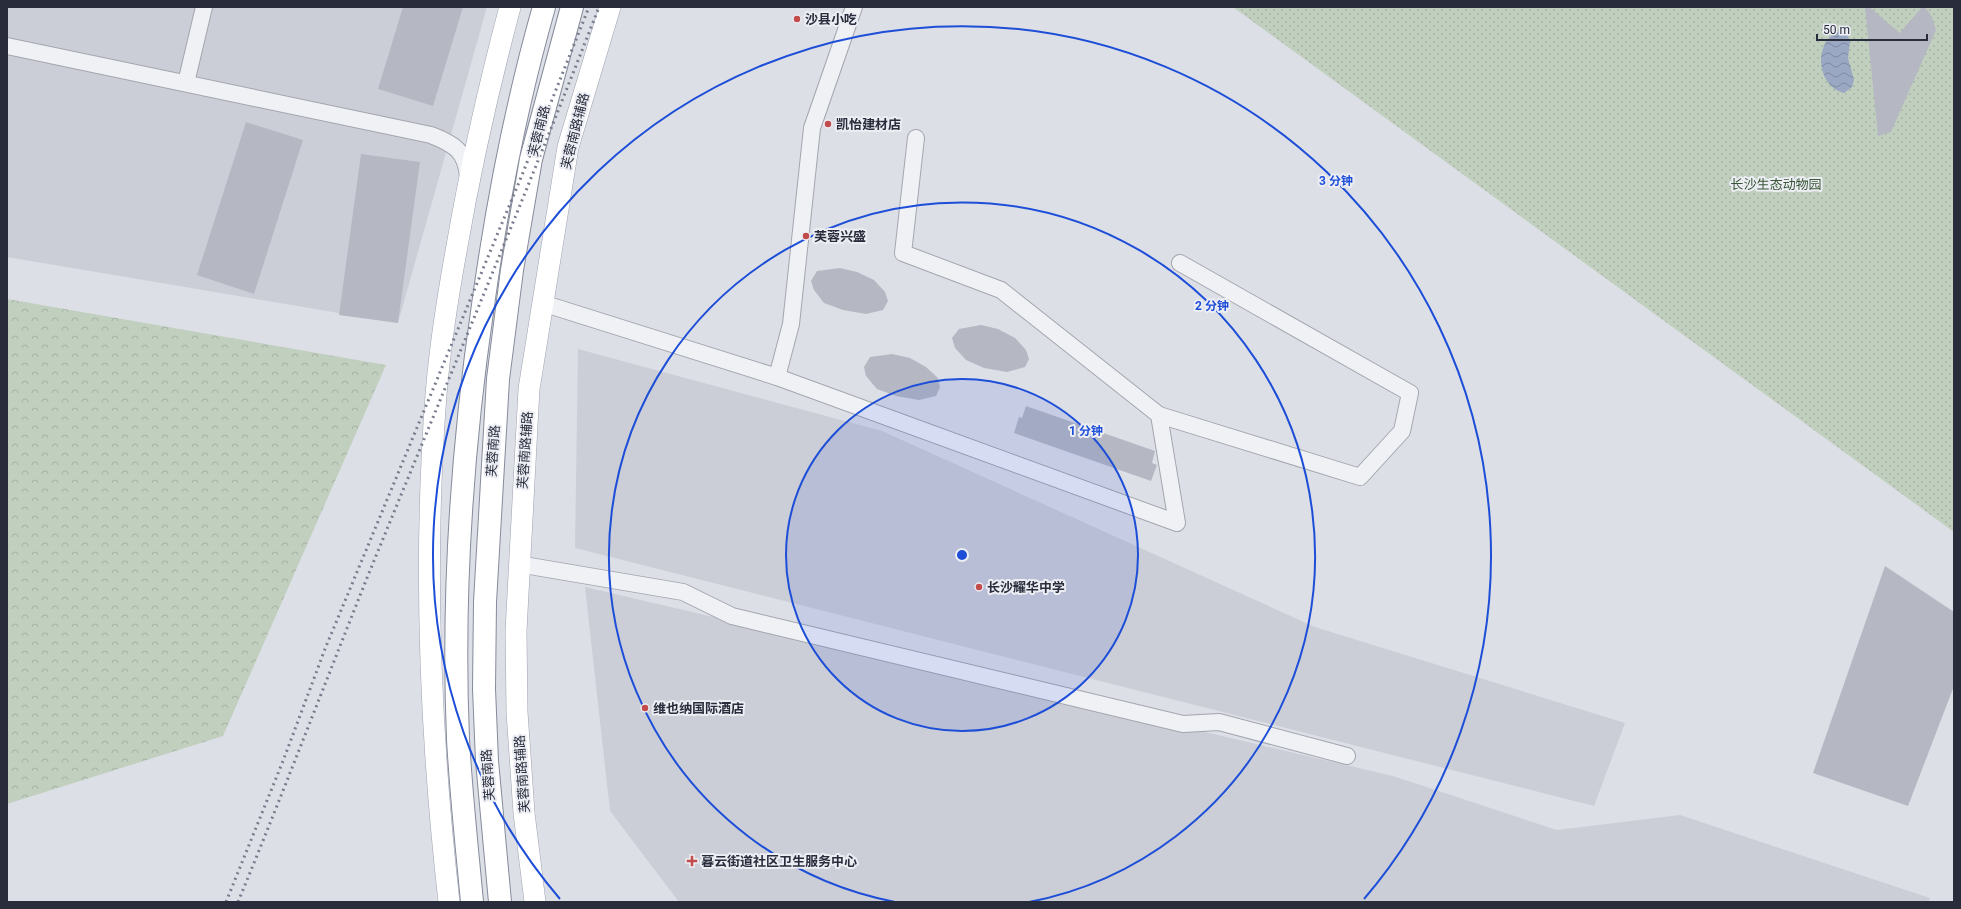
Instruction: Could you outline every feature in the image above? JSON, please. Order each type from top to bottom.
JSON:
[{"type":"highway","name":"芙蓉南路","points":[[472,902],[460,762],[457,677],[459,538],[466,447],[477,343],[495,221],[514,126],[544,7]]},
{"type":"highway","name":"芙蓉南路","points":[[500,902],[487,761],[484,689],[484,602],[498,379],[512,270],[531,159],[572,8]]},
{"type":"main road","points":[[447,898],[431,691],[429,573],[436,392],[451,280],[469,180],[486,99],[510,7]]},
{"type":"main road","name":"芙蓉南路辅路","points":[[534,900],[524,813],[517,712],[516,631],[518,564],[530,389],[542,303],[568,147],[610,7]]},
{"type":"street","points":[[186,83],[204,7]]},
{"type":"street","points":[[777,377],[791,324],[812,128],[854,7]]},
{"type":"street","points":[[7,46],[430,135],[444,140],[460,151],[465,158],[469,180]]},
{"type":"street","points":[[916,138],[903,253],[1001,290],[1160,415],[1360,477],[1402,431],[1410,393],[1180,263]]},
{"type":"street","points":[[542,303],[777,377],[1177,523],[1160,415]]},
{"type":"street","points":[[518,564],[683,592],[732,616],[1184,724],[1219,722],[1347,756]]},
{"type":"shaded area","points":[[7,7],[487,7],[398,323],[7,257]]},
{"type":"shaded area","name":"长沙耀华中学","points":[[578,349],[882,431],[1315,627],[1625,723],[1594,806],[575,548]]},
{"type":"shaded area","points":[[585,587],[1393,776],[1557,830],[1680,815],[1930,898],[1929,902],[679,902],[610,811]]},
{"type":"green space","name":"长沙生态动物园","points":[[1233,7],[1954,7],[1954,532]]},
{"type":"green space","points":[[7,299],[386,365],[223,736],[7,804]]},
{"type":"water","points":[[1839,31],[1847,33],[1850,41],[1848,58],[1854,80],[1852,87],[1844,93],[1835,89],[1828,82],[1823,74],[1821,64],[1825,44],[1830,37]]},
{"type":"building","points":[[403,7],[463,7],[433,106],[378,89]]},
{"type":"building","points":[[1865,7],[1869,7],[1900,33],[1922,7],[1925,7],[1932,17],[1936,30],[1891,132],[1878,136]]},
{"type":"building","points":[[246,122],[303,140],[254,294],[197,275]]},
{"type":"building","points":[[361,154],[420,162],[398,323],[339,315]]},
{"type":"building","points":[[840,268],[857,272],[874,280],[885,292],[888,301],[883,310],[866,314],[843,310],[824,303],[814,290],[811,281],[817,271]]},
{"type":"building","points":[[981,325],[998,329],[1015,338],[1026,350],[1029,359],[1025,367],[1007,372],[984,368],[966,360],[955,348],[952,338],[959,329]]},
{"type":"building","points":[[892,354],[910,358],[926,367],[938,378],[940,387],[936,396],[919,400],[896,396],[877,389],[866,376],[864,367],[870,357]]},
{"type":"building","points":[[1026,406],[1155,451],[1152,463],[1157,465],[1151,481],[1014,433],[1019,417],[1022,418]]},
{"type":"building","points":[[1885,566],[1954,612],[1954,686],[1908,806],[1813,773]]},
{"type":"railway","points":[[226,902],[283,761],[325,649],[522,175],[589,7]]},
{"type":"railway","points":[[238,902],[369,573],[514,220],[599,7]]},
{"type":"place","name":"沙县小吃","points":[[797,19]]},
{"type":"place","name":"凯怡建材店","points":[[828,124]]},
{"type":"place","name":"芙蓉兴盛","points":[[806,236]]},
{"type":"place","name":"长沙耀华中学","points":[[979,587]]},
{"type":"place","name":"维也纳国际酒店","points":[[645,708]]},
{"type":"place","name":"暮云街道社区卫生服务中心","points":[[692,861]]}]
